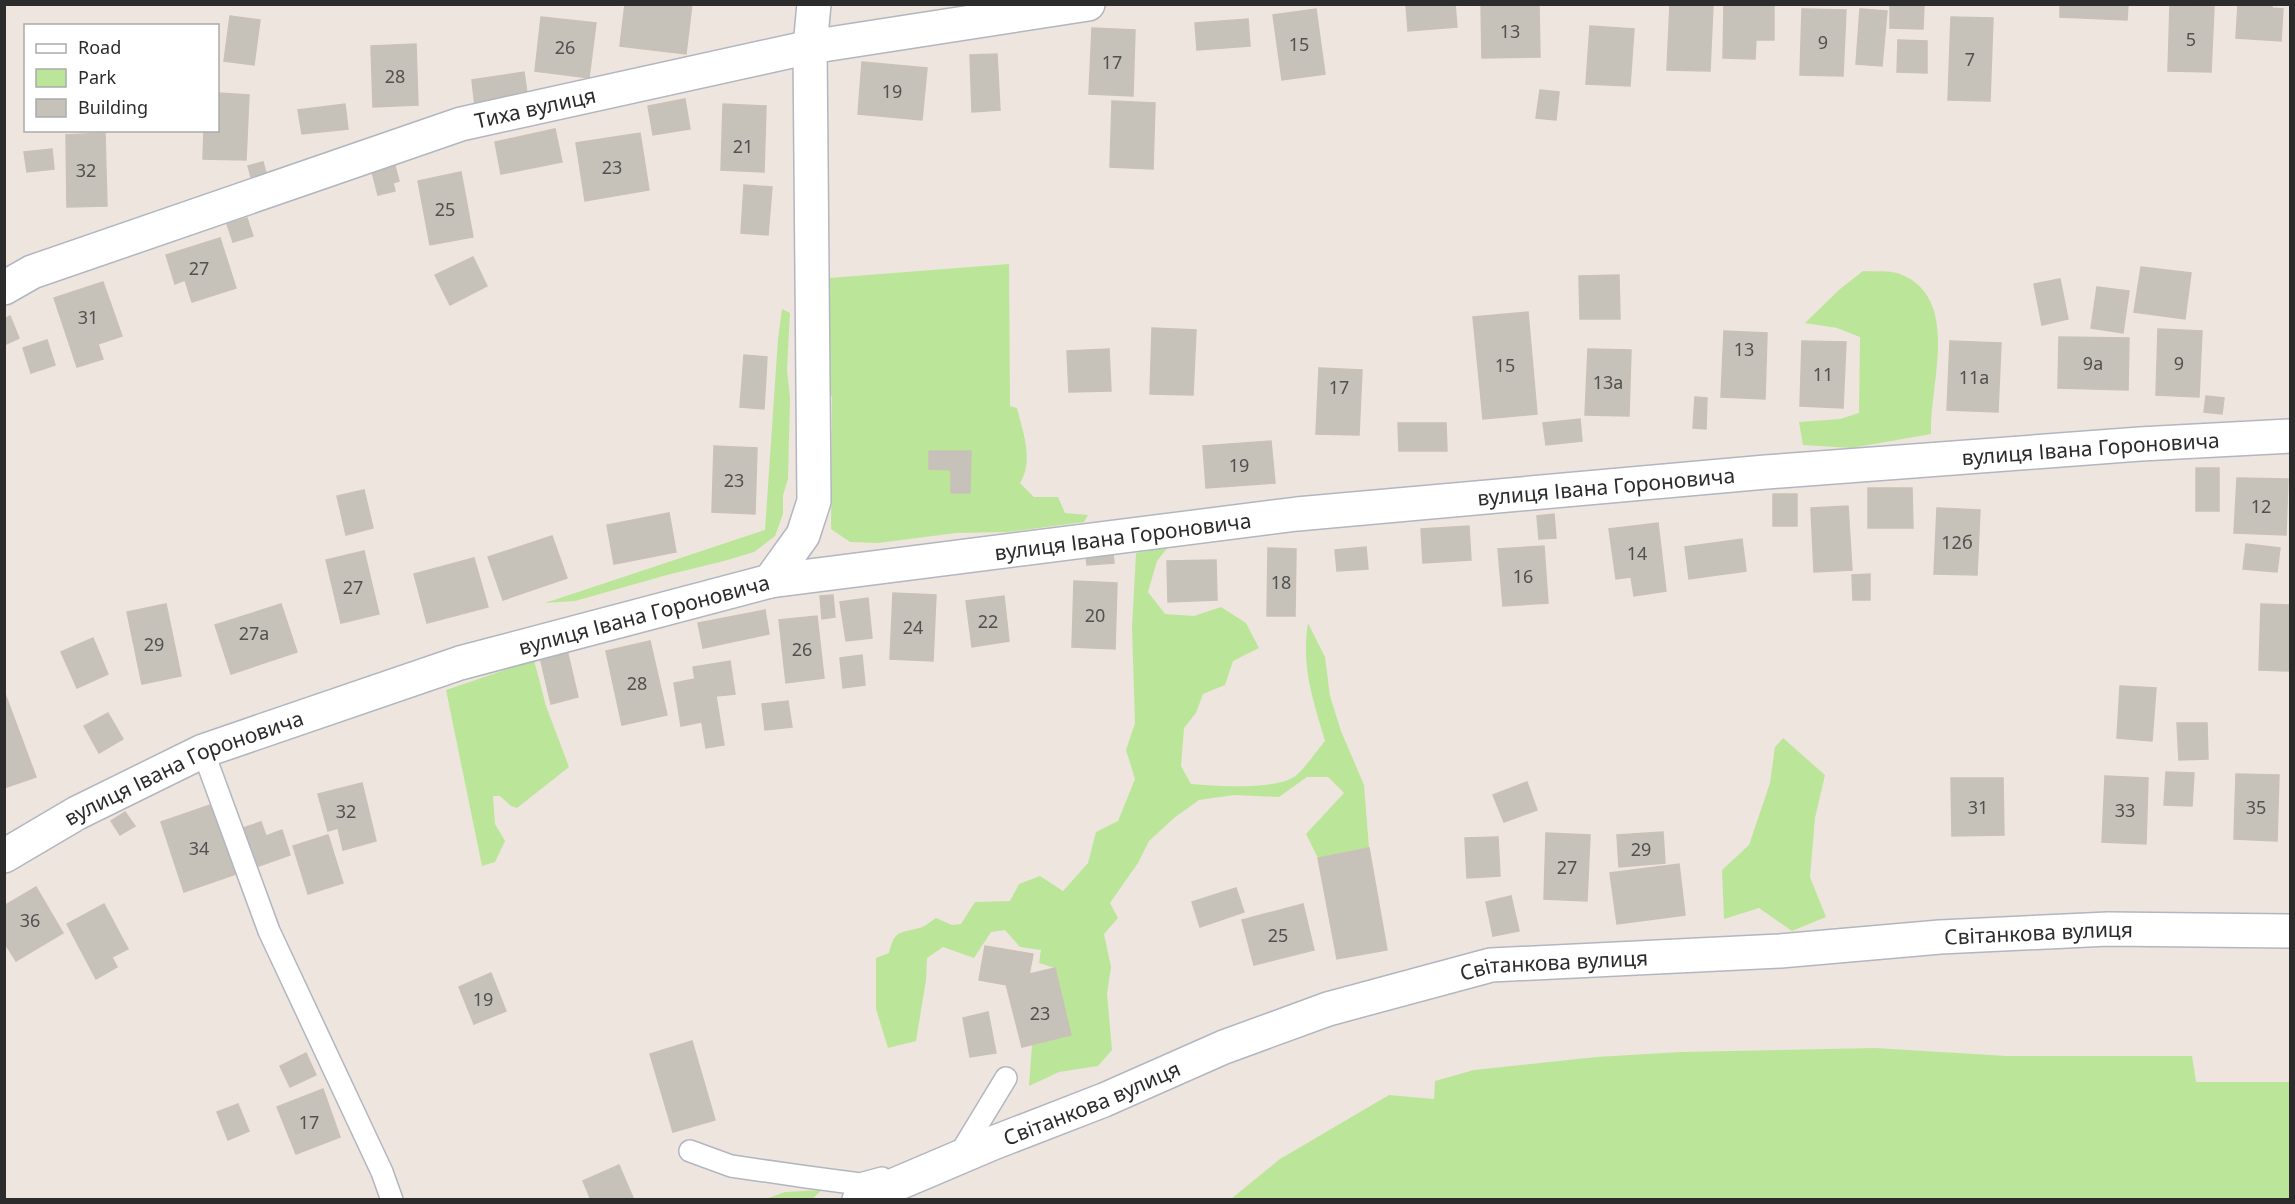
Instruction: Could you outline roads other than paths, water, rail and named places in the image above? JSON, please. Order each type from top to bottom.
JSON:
[{"type":"street","points":[[770,581],[803,535],[814,501],[810,47],[814,4]]},
{"type":"street","name":"Тиха вулиця","points":[[4,288],[32,272],[461,124],[810,47],[1088,4]]},
{"type":"street","name":"вулиця Івана Гороновича","points":[[4,856],[77,813],[203,751],[460,663],[770,581],[1297,514],[1766,472],[2140,444],[2290,436]]},
{"type":"street","name":"Світанкова вулиця","points":[[859,1200],[1104,1100],[1224,1047],[1307,1017],[1491,965],[1780,951],[1940,937],[2097,930],[2290,931]]},
{"type":"lane","points":[[203,751],[269,931],[382,1172],[392,1200]]},
{"type":"lane","points":[[690,1151],[730,1166],[860,1184],[958,1158],[1006,1078]]}]
